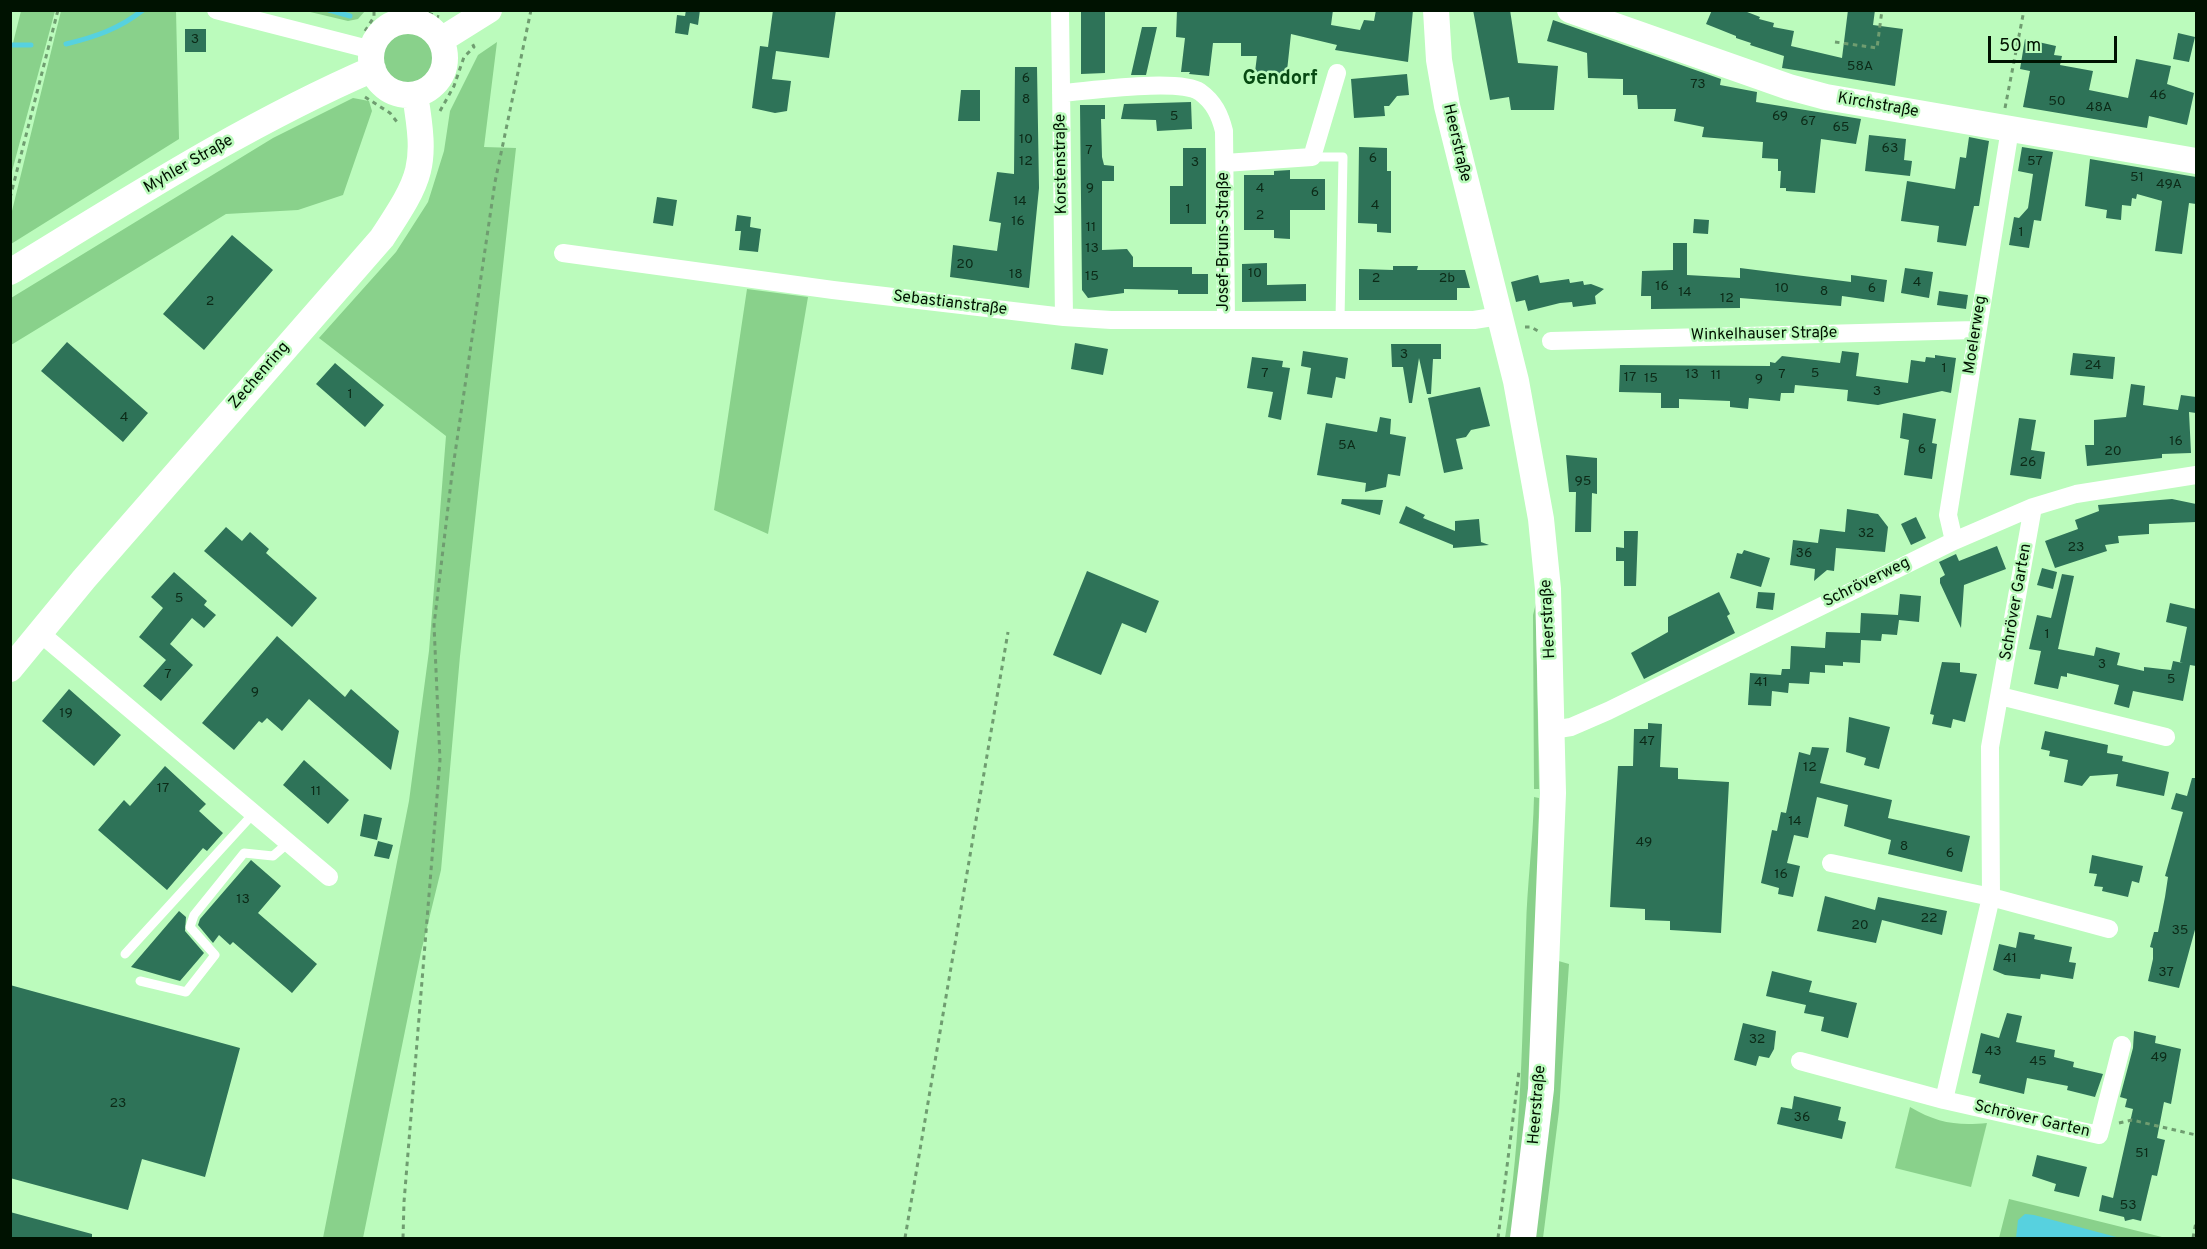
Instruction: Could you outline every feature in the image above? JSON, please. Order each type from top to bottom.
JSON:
[{"type":"main road","points":[[441,40],[489,10]]},
{"type":"main road","name":"Heerstraße","points":[[1436,10],[1439,60],[1447,106],[1516,381],[1541,519],[1548,589],[1553,793],[1541,1089],[1523,1239]]},
{"type":"main road","name":"Kirchstraße","points":[[1570,10],[1790,87],[1826,97],[2196,161]]},
{"type":"main road","points":[[394,17],[422,24],[441,40],[445,62],[441,76],[427,90],[415,95],[393,92],[383,86],[373,59],[380,34],[394,17]]},
{"type":"main road","name":"Myhler Straße","points":[[10,272],[202,155],[321,93],[373,59]]},
{"type":"main road","name":"Zechenring","points":[[14,659],[40,633],[84,579],[382,238],[411,195],[420,167],[423,144],[415,95]]},
{"type":"street","points":[[216,10],[373,59]]},
{"type":"street","name":"Korstenstraße","points":[[1060,10],[1064,317]]},
{"type":"street","points":[[1312,157],[1337,73]]},
{"type":"street","name":"Josef-Bruns-Straße","points":[[1061,93],[1178,85],[1199,92],[1220,114],[1224,131],[1225,164],[1226,320]]},
{"type":"street","name":"Moelerweg","points":[[1954,541],[1948,515],[2006,128]]},
{"type":"street","name":"Josef-Bruns-Straße","points":[[1225,164],[1312,157]]},
{"type":"street","name":"Sebastianstraße","points":[[563,254],[833,290],[1064,317],[1111,320],[1474,320],[1499,316]]},
{"type":"street","name":"Winkelhauser Straße","points":[[1551,341],[1976,330]]},
{"type":"street","name":"Schröverweg","points":[[1551,730],[1571,727],[1608,711],[1954,541],[2033,507],[2076,494],[2196,475]]},
{"type":"street","name":"Schröver Garten","points":[[1944,1100],[1991,897],[1990,747],[2033,507]]},
{"type":"street","points":[[40,633],[329,877]]},
{"type":"street","points":[[2000,696],[2166,737]]},
{"type":"street","points":[[1830,863],[1991,897],[2109,929]]},
{"type":"street","name":"Schröver Garten","points":[[1800,1061],[1944,1100],[2099,1135],[2122,1045]]},
{"type":"lane","points":[[1312,157],[1343,157],[1340,320]]},
{"type":"lane","points":[[125,954],[253,814]]},
{"type":"lane","points":[[140,981],[186,992],[215,955],[190,927],[194,915],[244,853],[273,856],[288,843]]},
{"type":"path","points":[[10,198],[58,10]]},
{"type":"path","points":[[1835,42],[1877,48],[1882,10]]},
{"type":"path","points":[[2006,128],[2024,10]]},
{"type":"path","points":[[403,1239],[440,760],[434,625],[452,474],[495,182],[531,11]]},
{"type":"path","points":[[904,1239],[1008,632]]},
{"type":"path","points":[[1498,1239],[1519,1067]]},
{"type":"path","points":[[2099,1135],[2116,1124],[2132,1120],[2196,1135]]},
{"type":"path","points":[[2193,1239],[2196,1222]]},
{"type":"green space","points":[[365,10],[358,19],[348,21],[306,11]]},
{"type":"green space","points":[[21,11],[55,11],[11,175],[11,51]]},
{"type":"green space","points":[[61,11],[176,11],[179,139],[11,244],[11,215]]},
{"type":"green space","points":[[403,33],[413,33],[427,40],[434,59],[427,78],[413,85],[403,85],[393,81],[386,74],[382,64],[382,54],[386,44],[393,37]]},
{"type":"green space","points":[[497,42],[484,147],[516,148],[460,656],[441,870],[421,952],[363,1238],[323,1238],[409,801],[429,651],[446,436],[319,338],[396,252],[428,202],[444,151],[450,111],[478,55]]},
{"type":"green space","points":[[353,98],[369,101],[372,111],[343,195],[298,210],[226,214],[11,345],[11,298],[273,138]]},
{"type":"green space","points":[[747,289],[808,297],[768,534],[714,510]]},
{"type":"green space","points":[[1536,603],[1539,789],[1534,789],[1533,615]]},
{"type":"green space","points":[[1534,797],[1539,798],[1535,1046],[1514,1238],[1505,1238],[1518,1123]]},
{"type":"green space","points":[[1555,960],[1569,964],[1559,1111],[1543,1238],[1530,1238]]},
{"type":"green space","points":[[1910,1107],[1929,1117],[1947,1122],[1987,1123],[1971,1187],[1895,1168]]},
{"type":"green space","points":[[2009,1199],[2166,1238],[1999,1238]]},
{"type":"water","points":[[2025,1214],[2120,1238],[2016,1238],[2018,1220]]},
{"type":"building","points":[[686,10],[700,10],[698,25],[690,23],[688,35],[675,33],[677,15],[685,16]]},
{"type":"building","points":[[773,10],[836,10],[829,58],[776,51],[772,79],[791,81],[787,111],[775,113],[752,108],[760,46],[768,47]]},
{"type":"building","points":[[1081,10],[1105,10],[1105,73],[1081,74]]},
{"type":"building","points":[[1177,10],[1333,10],[1331,25],[1360,30],[1364,20],[1374,21],[1376,10],[1413,10],[1408,62],[1335,50],[1337,45],[1291,34],[1286,80],[1272,78],[1272,74],[1255,72],[1257,56],[1241,56],[1241,43],[1213,43],[1209,76],[1189,74],[1190,72],[1181,72],[1185,38],[1176,37]]},
{"type":"building","points":[[1473,10],[1510,10],[1518,63],[1558,66],[1554,110],[1511,110],[1509,97],[1490,100]]},
{"type":"building","points":[[1712,10],[1742,10],[1760,17],[1759,19],[1774,23],[1773,27],[1794,31],[1791,46],[1842,58],[1848,10],[1875,10],[1873,25],[1903,29],[1895,86],[1782,68],[1784,56],[1750,45],[1751,43],[1706,24]]},
{"type":"building","points":[[1553,20],[1721,79],[1720,85],[1757,92],[1756,102],[1861,119],[1856,144],[1821,139],[1815,193],[1786,191],[1786,188],[1780,188],[1781,171],[1778,171],[1778,159],[1762,158],[1763,142],[1702,137],[1704,127],[1674,121],[1676,109],[1638,109],[1637,95],[1623,95],[1623,79],[1588,78],[1587,53],[1547,41]]},
{"type":"building","points":[[1142,27],[1157,27],[1146,75],[1131,75]]},
{"type":"building","points":[[185,29],[206,29],[206,52],[185,52]]},
{"type":"building","points":[[2178,33],[2195,37],[2189,62],[2173,59]]},
{"type":"building","points":[[2025,39],[2056,46],[2054,55],[2062,56],[2060,65],[2093,71],[2089,90],[2128,98],[2136,59],[2171,66],[2167,84],[2194,93],[2187,125],[2149,116],[2147,128],[2023,107],[2030,71],[2020,69]]},
{"type":"building","points":[[1015,67],[1037,67],[1039,188],[1029,288],[950,277],[953,245],[997,251],[1001,223],[989,221],[997,172],[1014,174]]},
{"type":"building","points":[[1407,74],[1409,95],[1397,96],[1389,106],[1384,106],[1385,116],[1354,118],[1351,79]]},
{"type":"building","points":[[961,90],[980,90],[980,121],[958,121]]},
{"type":"building","points":[[1191,102],[1192,129],[1157,131],[1156,120],[1121,119],[1124,104]]},
{"type":"building","points":[[1080,105],[1105,105],[1105,119],[1101,119],[1102,157],[1104,165],[1114,166],[1114,181],[1102,181],[1102,250],[1127,249],[1133,257],[1133,267],[1192,267],[1192,274],[1208,274],[1208,294],[1178,294],[1178,290],[1124,289],[1124,293],[1088,298],[1082,290]]},
{"type":"building","points":[[1869,135],[1906,139],[1904,160],[1912,161],[1910,176],[1865,171]]},
{"type":"building","points":[[1969,137],[1989,141],[1979,206],[1974,206],[1966,246],[1937,242],[1939,226],[1901,221],[1907,181],[1955,189],[1960,157],[1966,158]]},
{"type":"building","points":[[1359,147],[1387,148],[1387,171],[1391,171],[1391,233],[1377,232],[1377,224],[1358,223]]},
{"type":"building","points":[[2022,147],[2053,152],[2041,221],[2034,220],[2029,248],[2009,245],[2014,217],[2019,218],[2028,208],[2033,174],[2018,171]]},
{"type":"building","points":[[1183,148],[1206,148],[1206,224],[1170,224],[1170,186],[1183,186]]},
{"type":"building","points":[[2090,159],[2196,177],[2196,204],[2189,203],[2182,254],[2155,251],[2162,201],[2137,194],[2136,199],[2132,198],[2131,206],[2122,205],[2121,220],[2106,218],[2107,210],[2085,206]]},
{"type":"building","points":[[1290,170],[1290,179],[1325,179],[1325,210],[1290,210],[1290,239],[1274,238],[1274,230],[1244,230],[1244,175],[1274,175],[1274,171]]},
{"type":"building","points":[[657,197],[677,200],[673,226],[653,223]]},
{"type":"building","points":[[737,215],[751,217],[750,227],[761,229],[758,252],[739,250],[741,231],[735,231]]},
{"type":"building","points":[[1694,219],[1709,220],[1708,234],[1693,233]]},
{"type":"building","points":[[232,235],[273,270],[204,350],[163,314]]},
{"type":"building","points":[[1673,243],[1687,243],[1687,275],[1740,278],[1740,268],[1851,282],[1851,275],[1887,280],[1884,302],[1842,296],[1841,306],[1740,298],[1740,308],[1651,309],[1651,296],[1641,296],[1642,271],[1673,270]]},
{"type":"building","points":[[1267,263],[1267,285],[1306,284],[1306,301],[1242,302],[1242,264]]},
{"type":"building","points":[[1393,266],[1418,266],[1417,270],[1465,270],[1470,288],[1457,288],[1457,300],[1359,300],[1359,269],[1393,270]]},
{"type":"building","points":[[1905,268],[1933,272],[1929,298],[1901,293]]},
{"type":"building","points":[[1538,275],[1540,283],[1569,279],[1570,283],[1583,281],[1584,285],[1591,284],[1604,289],[1595,296],[1596,304],[1573,307],[1572,302],[1560,303],[1528,311],[1525,300],[1516,302],[1511,282]]},
{"type":"building","points":[[1939,291],[1968,295],[1966,309],[1937,305]]},
{"type":"building","points":[[67,342],[148,413],[123,442],[41,371]]},
{"type":"building","points":[[1075,343],[1108,349],[1103,375],[1071,369]]},
{"type":"building","points":[[1391,344],[1441,344],[1441,359],[1433,359],[1431,394],[1427,394],[1419,358],[1412,403],[1409,403],[1403,367],[1392,367]]},
{"type":"building","points":[[1303,351],[1348,358],[1345,379],[1336,377],[1332,398],[1307,394],[1311,368],[1301,366]]},
{"type":"building","points":[[1842,351],[1859,353],[1856,376],[1908,383],[1911,360],[1925,362],[1926,357],[1935,358],[1935,355],[1956,358],[1951,393],[1942,391],[1878,405],[1847,401],[1848,390],[1795,385],[1794,393],[1781,393],[1780,401],[1749,398],[1748,409],[1730,407],[1730,401],[1679,399],[1679,408],[1661,408],[1661,393],[1619,392],[1620,365],[1770,366],[1770,362],[1775,363],[1782,356],[1840,363]]},
{"type":"building","points":[[2073,353],[2115,357],[2113,379],[2070,375]]},
{"type":"building","points":[[1252,357],[1283,361],[1282,367],[1290,368],[1281,420],[1268,417],[1273,392],[1247,388]]},
{"type":"building","points":[[335,363],[384,405],[365,427],[316,384]]},
{"type":"building","points":[[2131,384],[2145,386],[2143,405],[2178,410],[2181,395],[2196,397],[2196,413],[2189,412],[2191,453],[2162,454],[2162,458],[2087,466],[2085,445],[2094,445],[2094,420],[2126,417]]},
{"type":"building","points":[[1480,387],[1490,426],[1471,430],[1466,437],[1456,439],[1463,469],[1444,473],[1428,398]]},
{"type":"building","points":[[1903,413],[1936,419],[1932,443],[1937,444],[1932,479],[1904,475],[1909,440],[1900,438]]},
{"type":"building","points":[[1380,417],[1391,419],[1390,434],[1406,437],[1400,476],[1388,474],[1386,487],[1365,492],[1366,483],[1317,475],[1326,423],[1377,432]]},
{"type":"building","points":[[2019,418],[2036,420],[2031,450],[2045,452],[2041,479],[2010,475]]},
{"type":"building","points":[[1566,455],[1597,458],[1597,494],[1592,493],[1591,532],[1575,532],[1576,492],[1569,492]]},
{"type":"building","points":[[1342,499],[1383,500],[1380,515],[1341,504]]},
{"type":"building","points":[[2172,499],[2196,504],[2196,522],[2149,524],[2149,534],[2118,536],[2119,543],[2105,545],[2107,551],[2055,568],[2045,541],[2078,529],[2075,520],[2099,511],[2098,505]]},
{"type":"building","points":[[1406,506],[1425,515],[1423,518],[1455,531],[1455,521],[1479,519],[1481,542],[1489,545],[1453,548],[1453,545],[1399,523]]},
{"type":"building","points":[[1847,509],[1878,514],[1888,527],[1885,552],[1836,548],[1834,571],[1827,570],[1814,581],[1815,569],[1790,565],[1793,540],[1818,543],[1820,529],[1845,532]]},
{"type":"building","points":[[1916,517],[1926,538],[1911,545],[1901,524]]},
{"type":"building","points":[[226,527],[242,541],[250,532],[269,549],[266,553],[317,598],[292,627],[204,551]]},
{"type":"building","points":[[1624,531],[1638,531],[1636,586],[1624,586],[1624,561],[1616,561],[1616,547],[1624,548]]},
{"type":"building","points":[[1997,546],[2006,569],[1964,585],[1961,628],[1940,583],[1940,578],[1945,575],[1939,562],[1956,554],[1959,561]]},
{"type":"building","points":[[1744,550],[1770,558],[1761,587],[1730,578],[1737,553],[1742,554]]},
{"type":"building","points":[[2042,568],[2057,572],[2053,589],[2037,585]]},
{"type":"building","points":[[1087,571],[1159,601],[1146,633],[1122,623],[1101,675],[1053,655]]},
{"type":"building","points":[[174,572],[207,601],[204,605],[216,615],[204,628],[192,618],[170,644],[193,665],[161,701],[143,686],[166,660],[139,637],[163,608],[151,597]]},
{"type":"building","points":[[2062,574],[2074,576],[2058,649],[2094,656],[2096,647],[2120,653],[2117,665],[2144,671],[2144,667],[2171,670],[2173,661],[2183,663],[2180,662],[2187,627],[2166,622],[2170,603],[2196,609],[2196,666],[2190,665],[2183,701],[2133,691],[2129,708],[2114,704],[2119,685],[2067,673],[2067,677],[2061,676],[2058,689],[2034,684],[2041,651],[2029,649],[2037,615],[2051,618]]},
{"type":"building","points":[[1719,592],[1730,614],[1727,616],[1735,633],[1644,679],[1631,653],[1668,632],[1668,617]]},
{"type":"building","points":[[1758,592],[1775,593],[1773,610],[1756,608]]},
{"type":"building","points":[[1900,594],[1921,596],[1919,622],[1899,620],[1897,635],[1882,634],[1881,641],[1861,640],[1860,663],[1843,662],[1843,666],[1825,665],[1825,673],[1810,672],[1809,684],[1789,683],[1788,693],[1772,691],[1771,706],[1748,705],[1750,673],[1781,675],[1782,669],[1790,669],[1791,646],[1825,648],[1826,632],[1860,633],[1861,613],[1898,615]]},
{"type":"building","points":[[277,636],[345,697],[351,689],[399,731],[391,770],[309,699],[282,731],[267,718],[262,723],[259,721],[234,750],[202,723]]},
{"type":"building","points":[[1942,662],[1960,663],[1960,672],[1977,674],[1965,722],[1953,719],[1951,728],[1932,724],[1934,715],[1930,714]]},
{"type":"building","points":[[69,689],[121,735],[94,766],[42,721]]},
{"type":"building","points":[[1849,717],[1890,727],[1879,769],[1864,765],[1866,758],[1846,752]]},
{"type":"building","points":[[1648,723],[1662,724],[1660,767],[1678,768],[1678,779],[1729,782],[1721,933],[1670,930],[1670,921],[1645,920],[1645,909],[1610,907],[1618,766],[1633,766],[1634,729],[1648,729]]},
{"type":"building","points":[[2045,731],[2108,745],[2107,753],[2123,756],[2122,761],[2169,772],[2164,796],[2116,786],[2118,774],[2090,776],[2082,786],[2064,782],[2068,760],[2049,756],[2050,751],[2041,749]]},
{"type":"building","points":[[1812,747],[1829,748],[1820,783],[1892,800],[1888,818],[1970,836],[1962,872],[1888,854],[1891,840],[1844,826],[1848,805],[1817,797],[1808,838],[1794,835],[1787,863],[1800,866],[1793,897],[1778,894],[1779,888],[1761,883],[1772,830],[1777,831],[1781,812],[1786,813],[1799,752],[1810,755]]},
{"type":"building","points":[[304,760],[349,800],[328,824],[283,785]]},
{"type":"building","points":[[165,766],[206,804],[199,811],[223,833],[207,851],[203,848],[167,890],[98,830],[124,800],[130,806]]},
{"type":"building","points":[[2192,778],[2196,778],[2196,926],[2179,988],[2148,981],[2153,959],[2153,948],[2150,947],[2154,932],[2158,932],[2168,877],[2165,876],[2183,812],[2171,809],[2176,793],[2187,796]]},
{"type":"building","points":[[364,814],[382,818],[377,840],[360,836]]},
{"type":"building","points":[[378,841],[393,845],[389,859],[374,856]]},
{"type":"building","points":[[2092,855],[2143,866],[2139,883],[2132,881],[2128,897],[2102,891],[2103,887],[2094,886],[2097,874],[2089,873]]},
{"type":"building","points":[[251,860],[281,886],[258,913],[317,964],[292,993],[233,942],[230,945],[219,935],[213,943],[198,925],[200,919]]},
{"type":"building","points":[[1825,896],[1875,910],[1878,897],[1947,911],[1942,935],[1882,920],[1876,943],[1817,931]]},
{"type":"building","points":[[179,911],[186,917],[185,931],[204,953],[180,981],[131,967]]},
{"type":"building","points":[[2019,932],[2035,935],[2034,939],[2072,947],[2069,962],[2076,963],[2073,979],[2041,974],[2040,979],[2005,975],[1993,970],[1999,944],[2016,948]]},
{"type":"building","points":[[1772,971],[1812,981],[1809,992],[1857,1003],[1848,1038],[1821,1031],[1824,1017],[1804,1013],[1806,1005],[1766,996]]},
{"type":"building","points":[[10,985],[240,1048],[205,1177],[142,1159],[128,1210],[10,1178]]},
{"type":"building","points":[[2007,1013],[2022,1016],[2016,1042],[2055,1050],[2054,1057],[2074,1062],[2073,1067],[2103,1074],[2095,1097],[2067,1090],[2068,1086],[2027,1078],[2024,1094],[1979,1083],[1981,1075],[1972,1073],[1981,1033],[1999,1038]]},
{"type":"building","points":[[1743,1023],[1776,1031],[1774,1049],[1769,1058],[1759,1056],[1756,1066],[1734,1060]]},
{"type":"building","points":[[2134,1031],[2156,1036],[2155,1043],[2181,1049],[2171,1104],[2164,1102],[2157,1138],[2165,1140],[2157,1176],[2152,1175],[2141,1221],[2133,1219],[2125,1221],[2124,1217],[2099,1211],[2102,1195],[2113,1198],[2133,1109],[2125,1107],[2127,1099],[2120,1097],[2133,1048]]},
{"type":"building","points":[[1794,1096],[1841,1107],[1838,1120],[1846,1122],[1842,1139],[1777,1124],[1781,1107],[1792,1109]]},
{"type":"building","points":[[2037,1155],[2087,1167],[2079,1197],[2054,1191],[2056,1184],[2032,1176]]},
{"type":"building","points":[[10,1212],[92,1234],[92,1239],[10,1239]]},
{"type":"waterway","points":[[66,44],[106,31],[143,10]]},
{"type":"waterway","points":[[329,10],[350,16]]},
{"type":"waterway","points":[[10,45],[31,45]]},
{"type":"district","name":"Gendorf","points":[[1280,80]]}]
